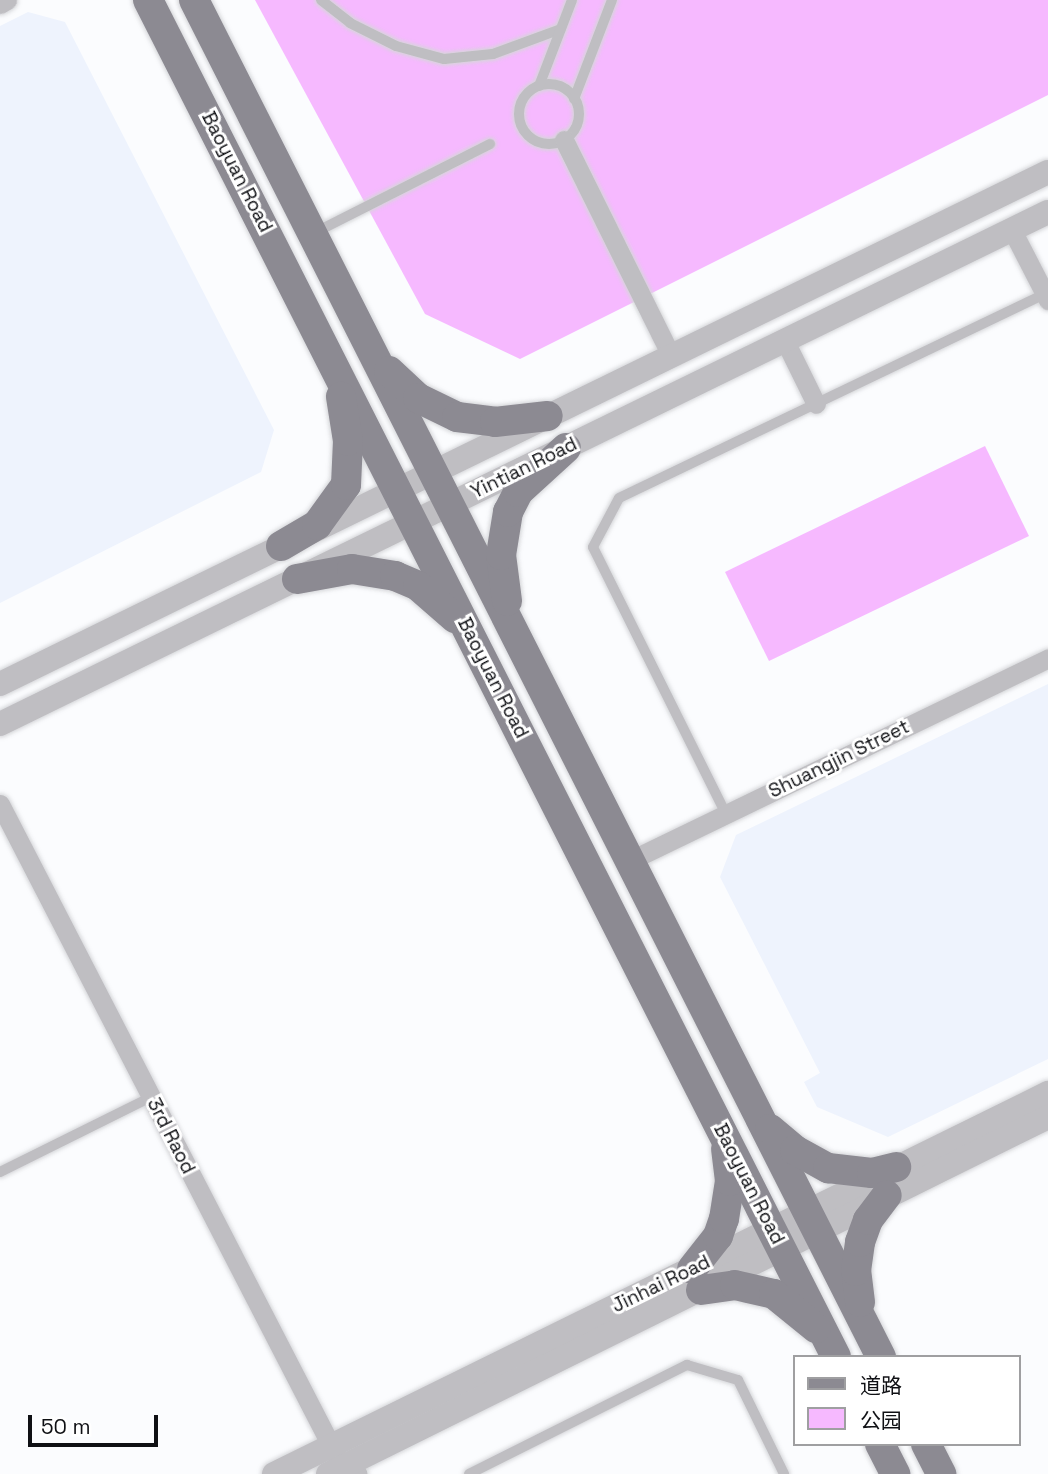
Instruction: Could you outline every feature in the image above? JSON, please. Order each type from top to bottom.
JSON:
[{"type":"main road","name":"Baoyuan Road","points":[[148,0],[328,350],[835,1355]]},
{"type":"main road","name":"Baoyuan Road","points":[[194,0],[880,1355]]},
{"type":"main road","points":[[281,547],[317,525],[346,485],[348,441],[328,350]]},
{"type":"main road","points":[[375,358],[418,398],[457,417],[495,422],[548,416]]},
{"type":"main road","points":[[512,629],[500,555],[508,512],[518,492],[566,448]]},
{"type":"main road","points":[[297,579],[352,569],[395,576],[440,602],[473,638]]},
{"type":"main road","points":[[761,1119],[794,1150],[828,1168],[864,1173],[896,1167]]},
{"type":"main road","points":[[721,1128],[729,1161],[728,1198],[718,1236],[697,1279],[774,1294],[815,1325],[835,1355]]},
{"type":"main road","points":[[865,1326],[857,1287],[857,1254],[868,1220],[887,1195]]},
{"type":"main road","points":[[881,1446],[895,1474]]},
{"type":"main road","points":[[927,1446],[941,1474]]},
{"type":"street","points":[[0,4],[8,0]]},
{"type":"street","points":[[564,140],[671,356]]},
{"type":"street","name":"Yintian Road","points":[[0,684],[1048,172]]},
{"type":"street","name":"Yintian Road","points":[[0,724],[1048,212]]},
{"type":"street","points":[[1012,230],[1046,297]]},
{"type":"street","points":[[785,341],[816,404]]},
{"type":"street","name":"Shuangjin Street","points":[[629,861],[1048,658]]},
{"type":"street","name":"3rd Raod","points":[[0,804],[339,1465]]},
{"type":"street","name":"Jinhai Road","points":[[813,1221],[896,1167],[1048,1093]]},
{"type":"street","name":"Jinhai Road","points":[[274,1474],[339,1465],[777,1238],[813,1221],[887,1195],[1048,1117]]},
{"type":"lane","points":[[321,0],[350,23],[396,46],[444,59],[494,54],[561,29]]},
{"type":"lane","points":[[572,0],[539,86],[519,108],[522,128],[546,144],[564,140],[578,117],[574,99],[612,0]]},
{"type":"lane","points":[[539,86],[559,86],[574,99]]},
{"type":"lane","points":[[312,234],[490,144]]},
{"type":"lane","points":[[726,814],[593,547],[620,498],[1046,297]]},
{"type":"lane","points":[[0,1172],[151,1097]]},
{"type":"lane","points":[[469,1474],[687,1365],[738,1380],[784,1474]]},
{"type":"shaded area","points":[[28,12],[65,22],[274,430],[261,472],[0,603],[0,26]]},
{"type":"shaded area","points":[[1048,684],[1048,1059],[888,1137],[817,1107],[804,1082],[820,1073],[720,877],[736,835]]},
{"type":"green space","points":[[255,0],[1048,0],[1048,95],[520,359],[425,314]]},
{"type":"green space","points":[[985,446],[1029,536],[769,661],[725,572]]}]
